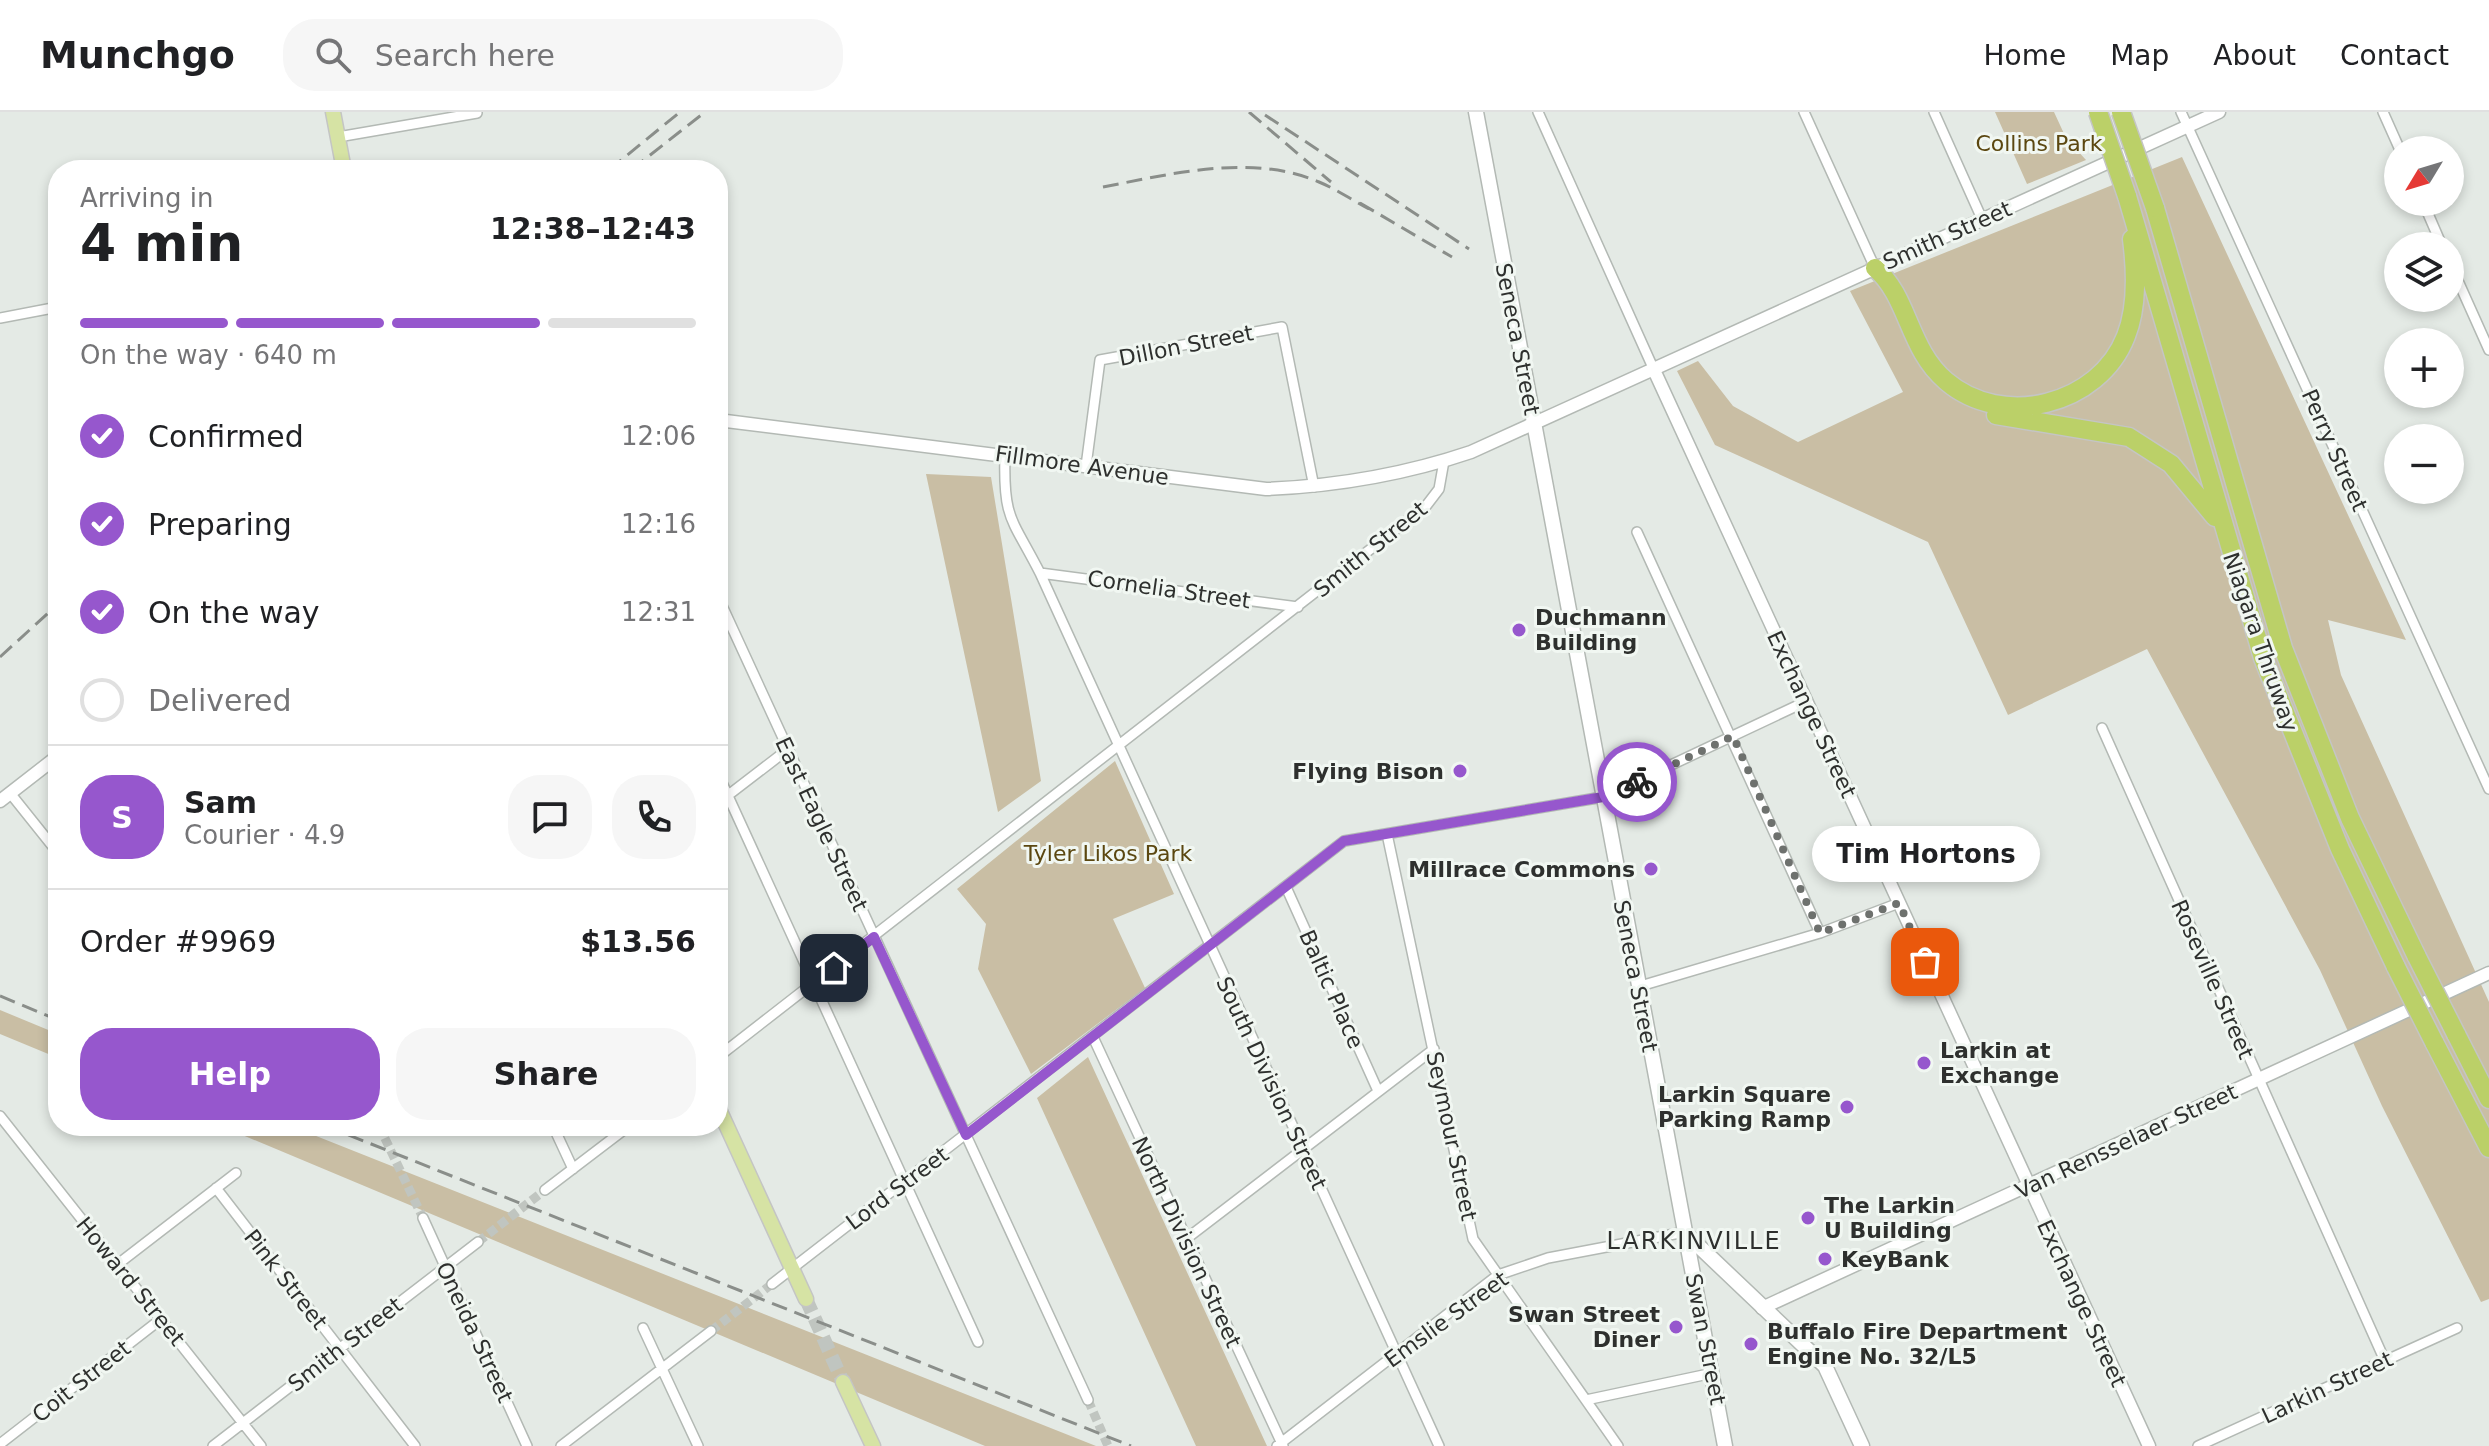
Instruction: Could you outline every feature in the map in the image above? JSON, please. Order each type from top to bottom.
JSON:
[{"type":"highway","name":"Niagara Thruway","points":[[2098,112],[2159,296],[2221,526],[2263,658],[2335,837],[2396,967],[2489,1148]]},
{"type":"highway","name":"Niagara Thruway","points":[[2121,112],[2182,292],[2246,532],[2283,648],[2350,818],[2489,1099]]},
{"type":"highway","points":[[1875,268],[1888,279],[1914,341],[1948,383],[1990,403],[2031,406],[2050,403],[2093,381],[2119,352],[2127,335],[2135,286],[2130,207]]},
{"type":"highway","points":[[1875,268],[1877,285],[1903,343],[1913,362],[1937,388],[1982,411],[2129,437],[2171,464],[2221,526]]},
{"type":"main road","points":[[333,112],[342,160]]},
{"type":"main road","name":"Seneca Street","points":[[1476,112],[1685,1232]]},
{"type":"main road","points":[[728,1129],[806,1299]]},
{"type":"main road","points":[[1685,1232],[1825,1366],[1862,1446]]},
{"type":"main road","name":"Swan Street","points":[[1685,1232],[1725,1446]]},
{"type":"main road","points":[[843,1382],[873,1446]]},
{"type":"street","name":"Exchange Street","points":[[1538,112],[2149,1446]]},
{"type":"street","points":[[1804,112],[1875,268]]},
{"type":"street","points":[[1934,112],[1982,219]]},
{"type":"street","name":"Perry Street","points":[[2181,112],[2489,789]]},
{"type":"street","name":"Smith Street","points":[[728,1049],[1426,506],[1439,489],[1444,461],[1654,370],[2219,112]]},
{"type":"street","points":[[2383,112],[2394,136]]},
{"type":"street","points":[[338,137],[477,113]]},
{"type":"street","points":[[2464,294],[2489,350]]},
{"type":"street","points":[[0,318],[48,309]]},
{"type":"street","name":"Dillon Street","points":[[1086,466],[1100,360],[1282,327],[1314,487]]},
{"type":"street","name":"Fillmore Avenue","points":[[728,421],[1266,489],[1314,487],[1385,477],[1444,461]]},
{"type":"street","name":"South Division Street","points":[[1005,455],[1005,507],[1015,533],[1040,573],[1439,1446]]},
{"type":"street","points":[[1637,532],[1733,736],[1820,933]]},
{"type":"street","name":"Cornelia Street","points":[[1040,573],[1298,607]]},
{"type":"street","name":"East Eagle Street","points":[[728,619],[1088,1400]]},
{"type":"street","name":"Lord Street","points":[[772,1284],[1344,841],[1603,797],[1807,701]]},
{"type":"street","name":"Roseville Street","points":[[2102,728],[2385,1361]]},
{"type":"street","points":[[787,750],[728,795],[978,1342]]},
{"type":"street","points":[[48,764],[5,797],[48,842]]},
{"type":"street","name":"Seymour Street","points":[[1387,834],[1473,1239],[1618,1446]]},
{"type":"street","name":"Baltic Place","points":[[1286,887],[1378,1091]]},
{"type":"street","points":[[1637,987],[1820,933],[1899,903]]},
{"type":"street","name":"Van Rensselaer Street","points":[[1762,1308],[2489,973]]},
{"type":"street","name":"North Division Street","points":[[1093,1037],[1280,1445]]},
{"type":"street","points":[[1186,1239],[1434,1049]]},
{"type":"street","name":"Howard Street","points":[[0,1116],[261,1446]]},
{"type":"street","points":[[558,1136],[573,1169]]},
{"type":"street","points":[[545,1190],[616,1136]]},
{"type":"street","points":[[118,1264],[236,1173]]},
{"type":"street","name":"Pink Street","points":[[216,1188],[415,1446]]},
{"type":"street","name":"Oneida Street","points":[[423,1218],[527,1446]]},
{"type":"street","name":"Emslie Street","points":[[1280,1445],[1498,1275],[1548,1258],[1685,1232]]},
{"type":"street","name":"Smith Street","points":[[213,1446],[478,1242]]},
{"type":"street","name":"Coit Street","points":[[0,1444],[161,1319]]},
{"type":"street","points":[[643,1328],[698,1446]]},
{"type":"street","name":"Larkin Street","points":[[2198,1446],[2457,1328]]},
{"type":"street","points":[[561,1446],[711,1331]]},
{"type":"street","points":[[1586,1400],[1713,1373]]},
{"type":"green space","name":"Collins Park","points":[[1995,112],[2054,112],[2066,138],[2086,160],[2027,184]]},
{"type":"green space","points":[[2182,157],[2406,640],[2328,620],[2341,675],[2489,1002],[2489,1299],[2481,1302],[2382,1106],[2320,970],[2147,649],[2008,715],[1928,542],[1715,445],[1677,371],[1698,361],[1733,406],[1798,442],[1903,392],[1850,291]]},
{"type":"green space","points":[[926,474],[991,477],[1041,781],[998,812]]},
{"type":"green space","name":"Tyler Likos Park","points":[[1115,761],[1174,894],[1113,919],[1145,988],[1031,1074],[978,969],[986,924],[957,889]]},
{"type":"green space","points":[[0,1010],[48,1030],[48,1054],[0,1034]]},
{"type":"green space","points":[[1088,1057],[1267,1446],[1196,1446],[1037,1098]]},
{"type":"green space","points":[[245,1136],[316,1136],[1096,1446],[985,1446]]},
{"type":"tunnel","points":[[384,1136],[423,1218]]},
{"type":"tunnel","points":[[478,1242],[545,1190]]},
{"type":"tunnel","points":[[711,1331],[772,1284]]},
{"type":"tunnel","points":[[806,1299],[843,1382]]},
{"type":"tunnel","points":[[1088,1400],[1108,1446]]},
{"type":"railway","points":[[621,160],[680,112]]},
{"type":"railway","points":[[644,160],[705,112]]},
{"type":"railway","points":[[1249,112],[1331,182]]},
{"type":"railway","points":[[1265,115],[1469,249]]},
{"type":"railway","points":[[1103,187],[1211,169],[1267,169],[1293,173],[1319,182],[1369,209]]},
{"type":"railway","points":[[1360,203],[1452,257]]},
{"type":"railway","points":[[0,657],[48,613]]},
{"type":"railway","points":[[0,996],[48,1016]]},
{"type":"railway","points":[[351,1136],[1131,1446]]},
{"type":"way so far","points":[[1637,782],[1733,736],[1820,933],[1899,903],[1925,962]]},
{"type":"place","name":"Duchmann Building","points":[[1519,630]]},
{"type":"place","name":"Flying Bison","points":[[1460,771]]},
{"type":"place","name":"Millrace Commons","points":[[1651,869]]},
{"type":"place","name":"Tim Hortons","points":[[1925,962]]},
{"type":"place","name":"Larkin at Exchange","points":[[1924,1063]]},
{"type":"place","name":"Larkin Square Parking Ramp","points":[[1847,1107]]},
{"type":"place","name":"The Larkin U Building","points":[[1808,1218]]},
{"type":"place","name":"KeyBank","points":[[1825,1259]]},
{"type":"place","name":"Swan Street Diner","points":[[1676,1327]]},
{"type":"place","name":"Buffalo Fire Department Engine No. 32/L5","points":[[1751,1344]]},
{"type":"district","name":"LARKINVILLE","points":[[1694,1241]]},
{"type":"route","points":[[834,968],[874,937],[966,1135],[1344,841],[1603,797],[1637,782]]}]
